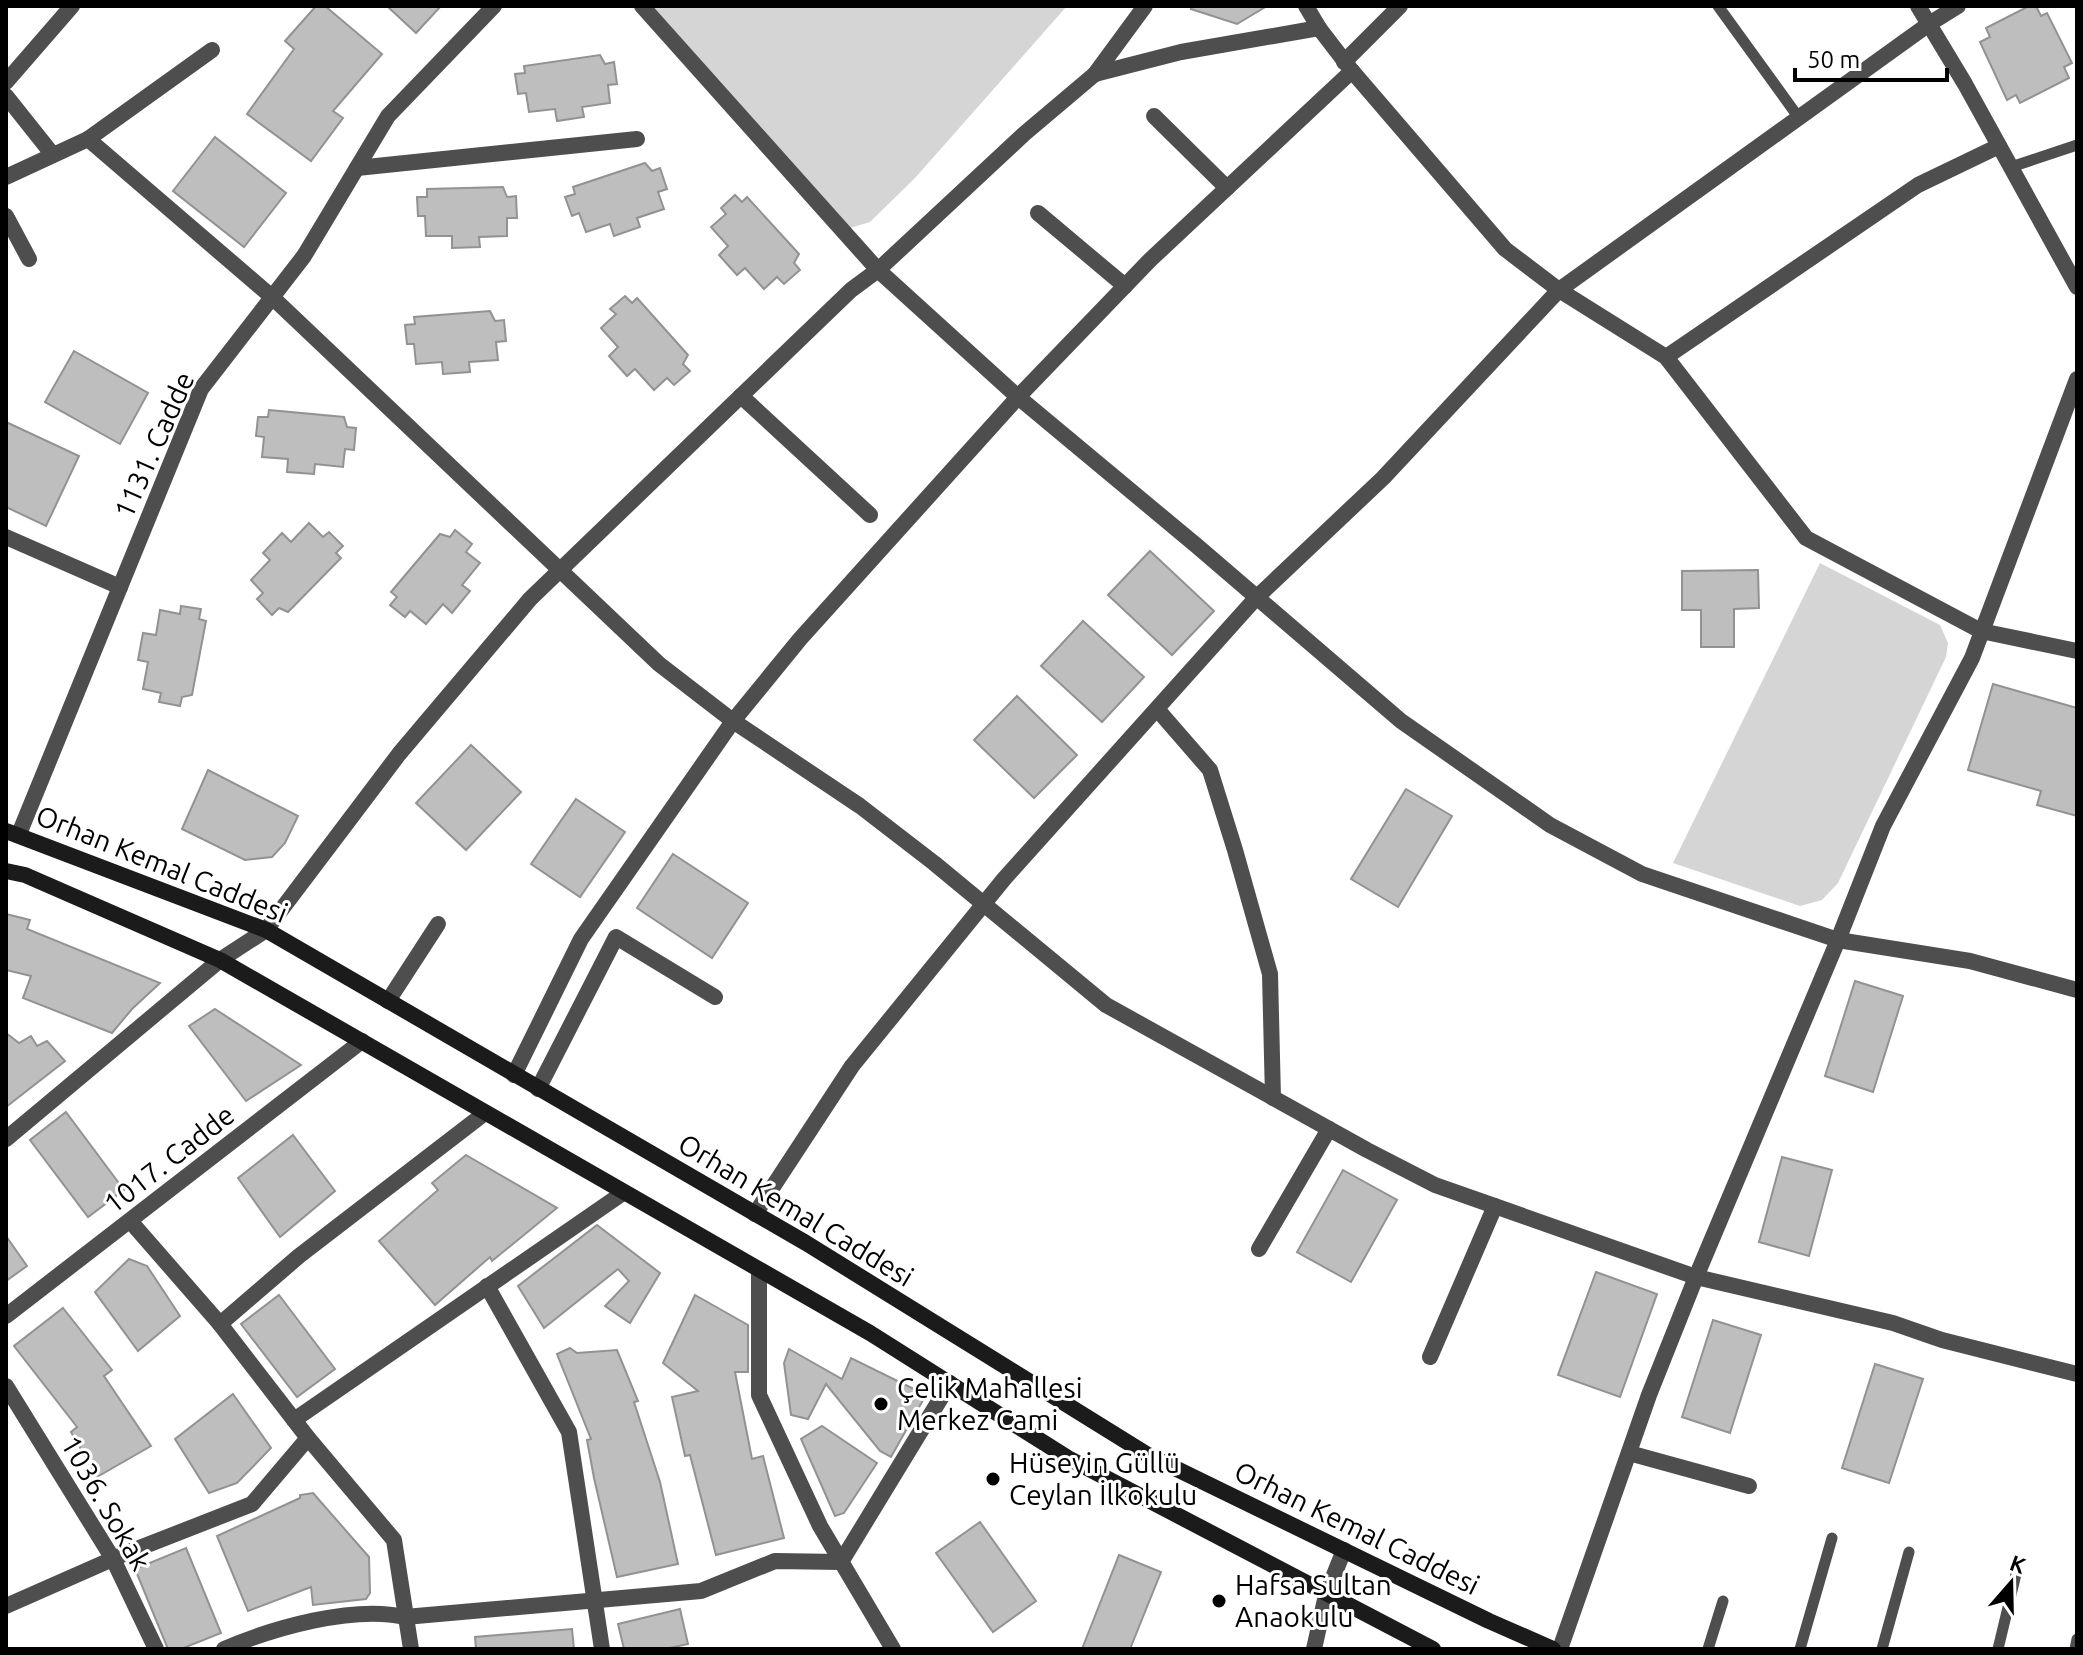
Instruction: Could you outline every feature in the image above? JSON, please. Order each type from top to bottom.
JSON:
[{"type":"main road","name":"Orhan Kemal Caddesi","points":[[12,832],[266,930],[755,1214],[1148,1455],[1553,1649]]},
{"type":"main road","points":[[6,871],[25,875],[220,960],[870,1333],[1068,1458],[1433,1649]]},
{"type":"street","points":[[6,82],[72,6]]},
{"type":"street","name":"1131. Cadde","points":[[12,832],[120,587],[201,389],[304,256],[388,116],[494,6]]},
{"type":"street","points":[[642,6],[878,270],[1018,397],[1401,721],[1550,825],[1642,874],[1838,940],[1970,961],[2077,990]]},
{"type":"street","points":[[6,1139],[220,960],[266,930],[399,754],[530,599],[851,290],[878,270],[1024,134],[1095,74],[1145,6]]},
{"type":"street","points":[[1306,6],[1348,66],[1505,249],[1559,290],[1666,357],[1806,538],[1981,631],[2077,651]]},
{"type":"street","points":[[514,1075],[581,939],[733,721],[800,639],[1018,397],[1125,286],[1348,66],[1400,6]]},
{"type":"street","points":[[1918,6],[2073,270],[2077,287]]},
{"type":"street","points":[[755,1214],[852,1066],[983,905],[1256,598],[1383,478],[1559,290],[1958,6]]},
{"type":"street","points":[[1095,74],[1181,52],[1319,28]]},
{"type":"street","points":[[6,177],[88,139],[212,50]]},
{"type":"street","points":[[6,96],[53,155]]},
{"type":"street","points":[[1154,116],[1227,188]]},
{"type":"street","points":[[88,139],[272,297],[659,664],[733,721],[860,806],[1106,1005],[1435,1185],[1696,1277],[1893,1323],[1942,1340],[2077,1374]]},
{"type":"street","points":[[357,168],[637,139]]},
{"type":"street","points":[[1666,357],[1918,185],[1999,146]]},
{"type":"street","points":[[1038,213],[1125,286]]},
{"type":"street","points":[[6,216],[29,259]]},
{"type":"street","points":[[1560,1649],[1629,1453],[1696,1277],[1883,826],[1972,658],[2077,379]]},
{"type":"street","points":[[741,396],[870,515]]},
{"type":"street","points":[[6,537],[120,587]]},
{"type":"street","points":[[1157,709],[1210,770],[1235,850],[1270,974],[1273,1098]]},
{"type":"street","points":[[388,1001],[438,924]]},
{"type":"street","points":[[538,1089],[616,937],[715,997]]},
{"type":"street","name":"1017. Cadde","points":[[6,1316],[362,1041]]},
{"type":"street","points":[[220,1324],[299,1256],[485,1113]]},
{"type":"street","points":[[1259,1249],[1329,1129]]},
{"type":"street","points":[[294,1420],[623,1193]]},
{"type":"street","points":[[1430,1357],[1495,1206]]},
{"type":"street","points":[[131,1222],[220,1324],[308,1438],[394,1540],[411,1649]]},
{"type":"street","points":[[759,1270],[759,1395],[820,1526],[893,1649]]},
{"type":"street","points":[[487,1286],[569,1432],[602,1649]]},
{"type":"street","points":[[841,1562],[950,1383]]},
{"type":"street","name":"1036. Sokak","points":[[6,1386],[113,1559],[156,1649]]},
{"type":"street","points":[[6,1606],[113,1559],[252,1504],[308,1438]]},
{"type":"street","points":[[1629,1453],[1749,1486]]},
{"type":"street","points":[[1314,1649],[1326,1595],[1344,1550]]},
{"type":"street","points":[[224,1649],[331,1617],[388,1613],[405,1617],[701,1591],[775,1561],[841,1562]]},
{"type":"lane","points":[[1718,6],[1799,118]]},
{"type":"lane","points":[[2011,167],[2077,145]]},
{"type":"lane","points":[[1800,1649],[1832,1538]]},
{"type":"lane","points":[[1882,1649],[1909,1552]]},
{"type":"lane","points":[[1998,1649],[2016,1574]]},
{"type":"lane","points":[[1708,1649],[1723,1601]]},
{"type":"lane","points":[[2075,1649],[2077,1639]]},
{"type":"shaded area","points":[[648,6],[1067,6],[915,178],[870,222],[850,228]]},
{"type":"shaded area","points":[[1820,563],[1940,625],[1948,643],[1946,657],[1838,883],[1822,900],[1800,906],[1673,863]]},
{"type":"building","points":[[316,6],[325,6],[382,54],[333,111],[343,118],[311,161],[247,114],[294,49],[285,41]]},
{"type":"building","points":[[387,6],[441,6],[416,33]]},
{"type":"building","points":[[1192,6],[1267,6],[1237,24],[1191,9]]},
{"type":"building","points":[[2029,6],[2036,6],[2041,16],[2047,13],[2072,63],[2064,67],[2069,78],[2020,103],[2016,95],[2007,100],[1980,42],[1990,37],[1986,28]]},
{"type":"building","points":[[600,55],[605,64],[614,62],[617,84],[608,85],[610,103],[582,107],[584,117],[557,121],[555,109],[529,112],[526,93],[518,94],[515,74],[525,73],[524,66]]},
{"type":"building","points":[[215,137],[286,193],[244,247],[173,191]]},
{"type":"building","points":[[645,163],[652,171],[660,168],[667,189],[658,192],[664,209],[637,218],[640,227],[614,236],[610,224],[586,232],[579,213],[572,216],[565,197],[575,194],[573,187]]},
{"type":"building","points":[[503,187],[507,197],[516,196],[517,218],[507,218],[507,236],[479,237],[480,247],[452,248],[452,236],[426,236],[425,216],[418,216],[417,197],[427,197],[427,189]]},
{"type":"building","points":[[735,195],[742,202],[747,197],[799,254],[794,263],[800,270],[784,284],[777,277],[764,289],[745,268],[737,275],[719,255],[728,246],[711,227],[726,214],[721,208]]},
{"type":"building","points":[[625,296],[632,303],[637,298],[688,355],[683,364],[690,371],[674,385],[667,378],[654,390],[635,369],[627,376],[609,356],[618,347],[601,328],[616,314],[610,309]]},
{"type":"building","points":[[490,311],[495,321],[504,320],[506,341],[496,342],[498,360],[469,362],[470,372],[443,374],[442,362],[416,364],[414,344],[407,344],[405,325],[415,324],[414,317]]},
{"type":"building","points":[[74,351],[148,393],[120,444],[45,402]]},
{"type":"building","points":[[269,410],[344,417],[347,427],[356,428],[354,450],[345,449],[343,467],[315,464],[314,474],[287,472],[288,459],[262,457],[264,437],[256,436],[258,417],[268,417]]},
{"type":"building","points":[[6,422],[79,456],[46,526],[6,507]]},
{"type":"building","points":[[309,523],[323,537],[329,532],[343,546],[336,553],[341,558],[288,612],[279,608],[272,615],[257,599],[263,593],[251,580],[270,560],[263,553],[282,533],[291,542]]},
{"type":"building","points":[[455,530],[472,544],[466,552],[480,563],[462,585],[470,591],[452,613],[443,604],[426,624],[410,611],[405,617],[390,605],[397,597],[391,592],[440,534],[450,537]]},
{"type":"building","points":[[1150,551],[1214,611],[1172,655],[1108,595]]},
{"type":"building","points":[[1758,570],[1759,608],[1734,609],[1734,647],[1701,647],[1701,610],[1682,610],[1682,571]]},
{"type":"building","points":[[181,606],[201,609],[199,619],[206,621],[192,695],[182,697],[180,706],[159,702],[161,693],[143,689],[148,662],[138,660],[143,633],[156,635],[160,610],[180,614]]},
{"type":"building","points":[[1083,621],[1144,677],[1102,722],[1041,666]]},
{"type":"building","points":[[1993,684],[2077,708],[2077,816],[2037,805],[2041,791],[1968,770]]},
{"type":"building","points":[[1017,696],[1077,755],[1034,798],[974,740]]},
{"type":"building","points":[[471,745],[521,792],[466,850],[416,803]]},
{"type":"building","points":[[208,770],[298,816],[285,843],[272,857],[245,860],[182,829]]},
{"type":"building","points":[[1406,789],[1452,816],[1398,907],[1351,879]]},
{"type":"building","points":[[576,799],[625,832],[580,897],[531,864]]},
{"type":"building","points":[[673,854],[748,903],[712,958],[637,908]]},
{"type":"building","points":[[6,914],[30,920],[27,929],[160,983],[112,1033],[23,998],[31,976],[6,970]]},
{"type":"building","points":[[1855,981],[1903,996],[1873,1092],[1825,1076]]},
{"type":"building","points":[[215,1009],[301,1065],[246,1101],[189,1026]]},
{"type":"building","points":[[6,1033],[19,1043],[31,1036],[37,1046],[47,1041],[65,1061],[6,1107]]},
{"type":"building","points":[[66,1112],[124,1190],[88,1217],[30,1140]]},
{"type":"building","points":[[293,1135],[335,1191],[280,1237],[238,1178]]},
{"type":"building","points":[[466,1155],[557,1208],[492,1261],[490,1257],[435,1305],[379,1241],[438,1190],[432,1183]]},
{"type":"building","points":[[1782,1157],[1832,1170],[1809,1256],[1759,1242]]},
{"type":"building","points":[[1343,1170],[1397,1200],[1351,1282],[1297,1252]]},
{"type":"building","points":[[597,1225],[660,1273],[630,1323],[605,1306],[629,1281],[618,1269],[544,1328],[518,1286]]},
{"type":"building","points":[[6,1236],[27,1266],[6,1281]]},
{"type":"building","points":[[129,1259],[147,1266],[180,1316],[138,1351],[95,1292]]},
{"type":"building","points":[[1596,1272],[1657,1294],[1620,1397],[1558,1375]]},
{"type":"building","points":[[279,1295],[335,1369],[297,1397],[241,1324]]},
{"type":"building","points":[[695,1295],[748,1325],[748,1372],[735,1372],[752,1459],[763,1456],[784,1538],[716,1555],[690,1455],[685,1456],[672,1397],[698,1391],[663,1363]]},
{"type":"building","points":[[63,1308],[112,1370],[104,1376],[151,1446],[97,1477],[71,1432],[77,1427],[14,1346]]},
{"type":"building","points":[[1713,1320],[1761,1335],[1730,1433],[1682,1417]]},
{"type":"building","points":[[570,1348],[577,1353],[617,1350],[638,1401],[634,1402],[660,1482],[678,1564],[617,1577],[594,1478],[587,1440],[591,1439],[557,1354]]},
{"type":"building","name":"Çelik Mahallesi Merkez Cami","points":[[789,1349],[842,1379],[851,1358],[926,1395],[891,1457],[880,1451],[826,1384],[808,1419],[791,1415],[784,1363]]},
{"type":"building","points":[[1875,1364],[1923,1379],[1889,1483],[1842,1468]]},
{"type":"building","points":[[233,1394],[271,1448],[237,1483],[209,1493],[175,1439]]},
{"type":"building","points":[[822,1426],[877,1463],[844,1513],[835,1516],[801,1439]]},
{"type":"building","points":[[313,1493],[369,1557],[370,1593],[366,1599],[313,1605],[311,1587],[248,1611],[217,1536],[300,1498],[300,1495]]},
{"type":"building","points":[[980,1522],[1036,1601],[993,1632],[936,1553]]},
{"type":"building","points":[[186,1548],[221,1633],[181,1649],[168,1649],[135,1569]]},
{"type":"building","points":[[1119,1555],[1161,1572],[1130,1649],[1082,1649]]},
{"type":"building","points":[[680,1609],[688,1644],[665,1649],[624,1649],[618,1624]]},
{"type":"building","points":[[572,1629],[574,1649],[476,1649],[475,1637]]},
{"type":"place","name":"Çelik Mahallesi Merkez Cami","points":[[881,1404]]},
{"type":"place","name":"Hüseyin Güllü Ceylan İlkokulu","points":[[993,1479]]},
{"type":"place","name":"Hafsa Sultan Anaokulu","points":[[1219,1601]]}]
